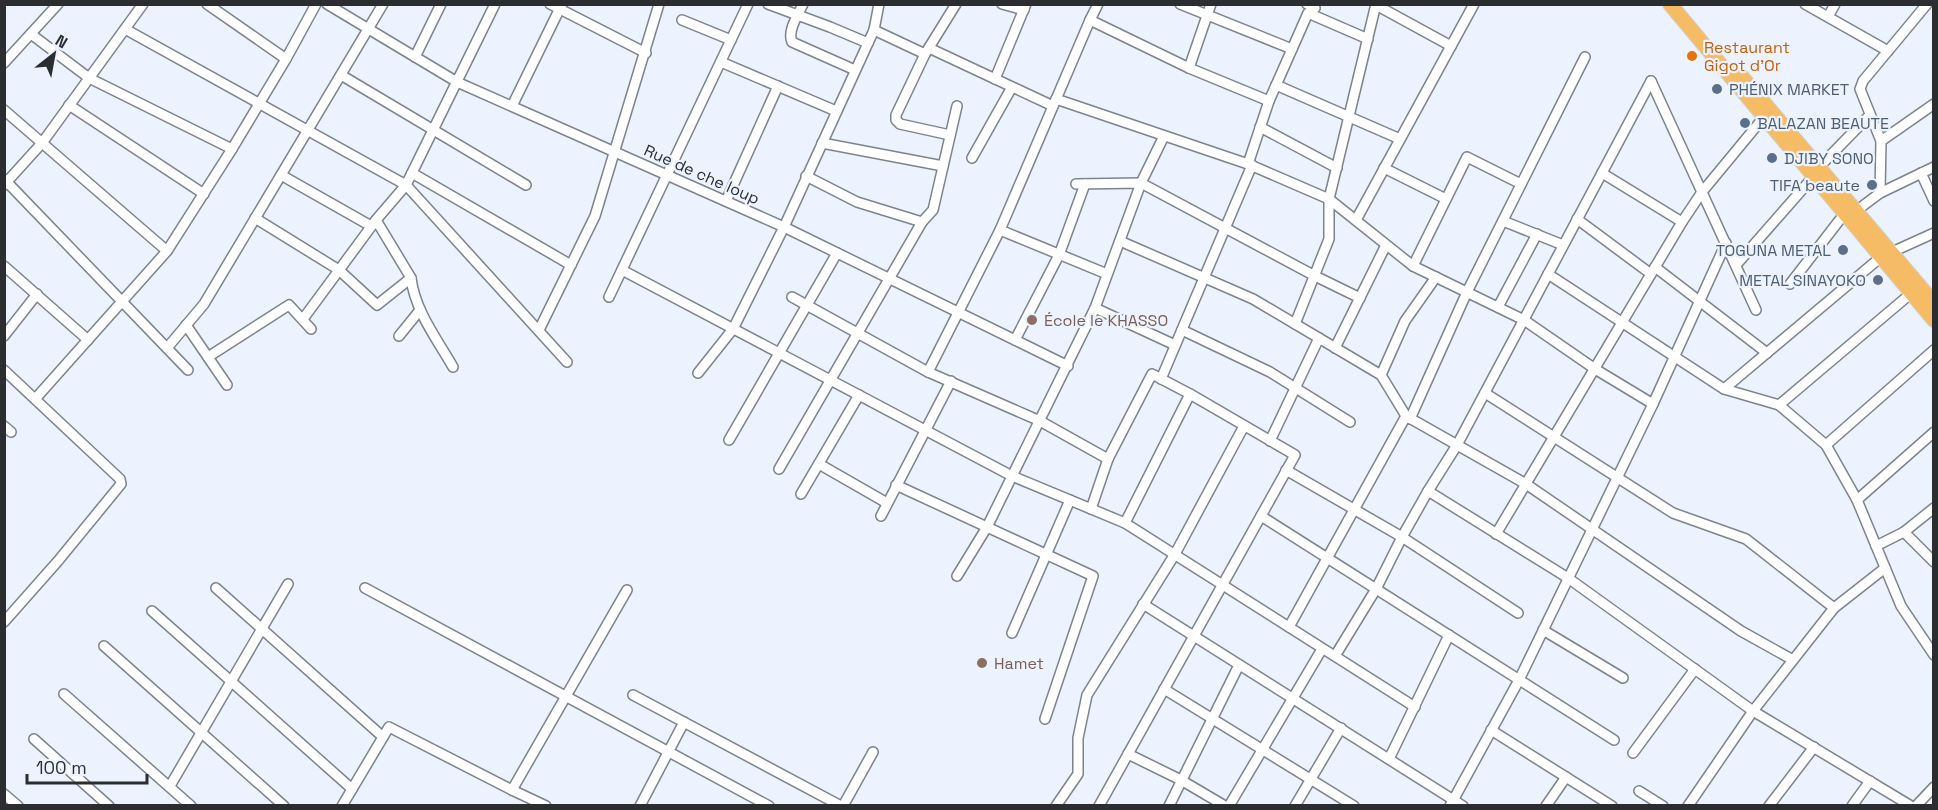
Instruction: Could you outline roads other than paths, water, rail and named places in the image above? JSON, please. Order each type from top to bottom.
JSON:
[{"type":"highway","points":[[1670,4],[1764,117],[1816,172]]},
{"type":"highway","points":[[1681,4],[1933,313]]},
{"type":"street","points":[[4,63],[58,4]]},
{"type":"street","points":[[143,4],[42,143],[5,182],[188,370]]},
{"type":"street","points":[[207,4],[286,59]]},
{"type":"street","points":[[36,398],[167,251],[232,149],[316,4]]},
{"type":"street","name":"Rue de che loup","points":[[327,4],[457,82],[784,227],[1068,366]]},
{"type":"street","points":[[166,348],[204,304],[383,4]]},
{"type":"street","points":[[415,57],[441,4]]},
{"type":"street","points":[[303,319],[406,184],[495,4]]},
{"type":"street","points":[[550,4],[561,7],[646,53]]},
{"type":"street","points":[[539,330],[595,216],[659,4]]},
{"type":"street","points":[[609,297],[748,4]]},
{"type":"street","points":[[768,4],[868,43]]},
{"type":"street","points":[[803,4],[791,32],[792,42],[855,70]]},
{"type":"street","points":[[698,373],[733,329],[784,227],[874,30],[879,4]]},
{"type":"street","points":[[950,135],[900,124],[896,120],[896,115],[927,51],[956,4]]},
{"type":"street","points":[[995,79],[1025,7],[1002,4]]},
{"type":"street","points":[[928,372],[1000,230],[1098,4]]},
{"type":"street","points":[[1180,4],[1292,49]]},
{"type":"street","points":[[1189,68],[1211,4]]},
{"type":"street","points":[[1356,220],[1474,4]]},
{"type":"street","points":[[1805,4],[1888,51]]},
{"type":"street","points":[[1828,17],[1834,4]]},
{"type":"street","points":[[1880,193],[1881,141],[1860,89],[1863,81],[1927,4]]},
{"type":"street","points":[[1295,324],[1329,239],[1329,199],[1376,5],[1452,46]]},
{"type":"street","points":[[512,106],[561,7]]},
{"type":"street","points":[[1161,379],[1226,228],[1250,165],[1269,101],[1308,13],[1313,8],[1368,39]]},
{"type":"street","points":[[682,20],[731,40]]},
{"type":"street","points":[[1090,20],[1189,68],[1269,101]]},
{"type":"street","points":[[125,29],[406,184],[567,362]]},
{"type":"street","points":[[874,30],[1054,103],[1250,165],[1329,199],[1413,266],[1524,320],[1595,369],[1653,404]]},
{"type":"street","points":[[31,34],[89,78],[232,149]]},
{"type":"street","points":[[1289,627],[1408,418],[1467,292],[1585,57]]},
{"type":"street","points":[[721,62],[836,111]]},
{"type":"street","points":[[341,75],[526,185]]},
{"type":"street","points":[[1335,656],[1376,589],[1428,491],[1457,445],[1651,81],[1756,310]]},
{"type":"street","points":[[1276,85],[1400,139]]},
{"type":"street","points":[[726,201],[778,86]]},
{"type":"street","points":[[972,158],[1012,87]]},
{"type":"street","points":[[69,105],[204,194]]},
{"type":"street","points":[[778,469],[922,222],[933,210],[957,106]]},
{"type":"street","points":[[1881,141],[1932,108]]},
{"type":"street","points":[[4,110],[167,251]]},
{"type":"street","points":[[1736,265],[1816,172],[1870,115]]},
{"type":"street","points":[[1496,534],[1682,222],[1702,192],[1764,117]]},
{"type":"street","points":[[1260,127],[1337,168]]},
{"type":"street","points":[[957,576],[987,527],[1068,366],[1095,308],[1141,183],[1164,136]]},
{"type":"street","points":[[822,143],[943,166]]},
{"type":"street","points":[[1413,266],[1467,157],[1521,184]]},
{"type":"street","points":[[1790,284],[1850,212],[1880,193],[1934,167]]},
{"type":"street","points":[[1384,168],[1446,199]]},
{"type":"street","points":[[1602,172],[1682,222]]},
{"type":"street","points":[[412,173],[571,265]]},
{"type":"street","points":[[1921,173],[1934,201]]},
{"type":"street","points":[[281,175],[374,223],[411,278],[420,310],[453,367]]},
{"type":"street","points":[[806,176],[857,202],[922,222]]},
{"type":"street","points":[[1015,340],[1059,255],[1080,184],[1141,183],[1360,298]]},
{"type":"street","points":[[255,218],[339,270],[377,305],[411,278]]},
{"type":"street","points":[[1577,219],[1653,271],[1699,299],[1767,353]]},
{"type":"street","points":[[1503,221],[1563,245]]},
{"type":"street","points":[[1000,230],[1107,274]]},
{"type":"street","points":[[1724,389],[1886,255],[1934,233]]},
{"type":"street","points":[[1498,307],[1537,234]]},
{"type":"street","points":[[1120,241],[1253,299],[1381,375],[1408,418],[1526,484],[1741,630],[1793,660]]},
{"type":"street","points":[[1452,803],[1519,680],[1653,404],[1726,243]]},
{"type":"street","points":[[1335,348],[1386,244]]},
{"type":"street","points":[[729,440],[837,253]]},
{"type":"street","points":[[4,266],[88,340]]},
{"type":"street","points":[[622,270],[1012,476],[1125,523],[1415,707]]},
{"type":"street","points":[[1548,274],[1724,389],[1779,405],[1826,445],[1857,500],[1901,606],[1934,655]]},
{"type":"street","points":[[1381,375],[1405,321],[1437,277]]},
{"type":"street","points":[[1779,405],[1915,290]]},
{"type":"street","points":[[4,336],[37,294]]},
{"type":"street","points":[[792,297],[928,372],[1040,421],[1108,459]]},
{"type":"street","points":[[208,357],[289,305],[311,329]]},
{"type":"street","points":[[1095,308],[1176,345]]},
{"type":"street","points":[[399,336],[420,310]]},
{"type":"street","points":[[186,325],[227,385]]},
{"type":"street","points":[[1182,330],[1270,372],[1350,422]]},
{"type":"street","points":[[1270,441],[1319,338]]},
{"type":"street","points":[[1826,445],[1934,350]]},
{"type":"street","points":[[4,370],[120,479],[121,484],[4,622]]},
{"type":"street","points":[[1091,509],[1108,459],[1152,374],[1295,455],[1099,806]]},
{"type":"street","points":[[881,516],[951,381]]},
{"type":"street","points":[[1485,393],[1673,513],[1746,539],[1834,608]]},
{"type":"street","points":[[1125,523],[1190,394]]},
{"type":"street","points":[[801,494],[859,396]]},
{"type":"street","points":[[1056,806],[1078,774],[1078,738],[1087,695],[1175,554],[1244,426]]},
{"type":"street","points":[[1857,500],[1934,432]]},
{"type":"street","points":[[819,464],[887,503]]},
{"type":"street","points":[[1286,470],[1402,537],[1518,614]]},
{"type":"street","points":[[897,485],[1093,576],[1045,719]]},
{"type":"street","points":[[1428,491],[1568,578],[1753,711],[1911,806]]},
{"type":"street","points":[[1012,633],[1070,500]]},
{"type":"street","points":[[1876,546],[1904,531],[1934,508]]},
{"type":"street","points":[[1261,516],[1614,740]]},
{"type":"street","points":[[1904,531],[1934,562]]},
{"type":"street","points":[[1688,806],[1753,711],[1834,608],[1885,568]]},
{"type":"street","points":[[170,786],[288,585]]},
{"type":"street","points":[[216,588],[383,737]]},
{"type":"street","points":[[365,588],[769,806]]},
{"type":"street","points":[[512,790],[627,590]]},
{"type":"street","points":[[1143,604],[1389,759],[1452,803],[1463,806]]},
{"type":"street","points":[[152,611],[352,789]]},
{"type":"street","points":[[1543,630],[1623,678]]},
{"type":"street","points":[[1389,759],[1449,635]]},
{"type":"street","points":[[104,646],[284,806]]},
{"type":"street","points":[[1128,754],[1227,806],[1322,649]]},
{"type":"street","points":[[1169,806],[1239,665]]},
{"type":"street","points":[[1633,753],[1695,669]]},
{"type":"street","points":[[1164,689],[1354,806]]},
{"type":"street","points":[[64,694],[191,806]]},
{"type":"street","points":[[633,695],[842,806],[873,752]]},
{"type":"street","points":[[640,806],[684,722]]},
{"type":"street","points":[[342,806],[389,727],[546,806]]},
{"type":"street","points":[[1295,806],[1341,729]]},
{"type":"street","points":[[1491,730],[1612,806]]},
{"type":"street","points":[[34,739],[109,806]]},
{"type":"street","points":[[1769,806],[1814,747]]},
{"type":"street","points":[[1546,806],[1566,777]]},
{"type":"street","points":[[1852,806],[1870,781]]},
{"type":"street","points":[[1916,806],[1934,787]]},
{"type":"street","points":[[1639,791],[1663,806]]},
{"type":"street","points":[[4,794],[18,806]]},
{"type":"place","name":"Restaurant Gigot d'Or","points":[[1692,56]]},
{"type":"place","name":"PHÉNIX MARKET","points":[[1717,89]]},
{"type":"place","name":"BALAZAN BEAUTE","points":[[1745,123]]},
{"type":"place","name":"DJIBY SONO","points":[[1772,158]]},
{"type":"place","name":"TIFA beaute","points":[[1872,185]]},
{"type":"place","name":"TOGUNA METAL","points":[[1843,250]]},
{"type":"place","name":"METAL SINAYOKO","points":[[1878,280]]},
{"type":"place","name":"École le KHASSO","points":[[1032,320]]},
{"type":"place","name":"Hamet","points":[[982,663]]}]
